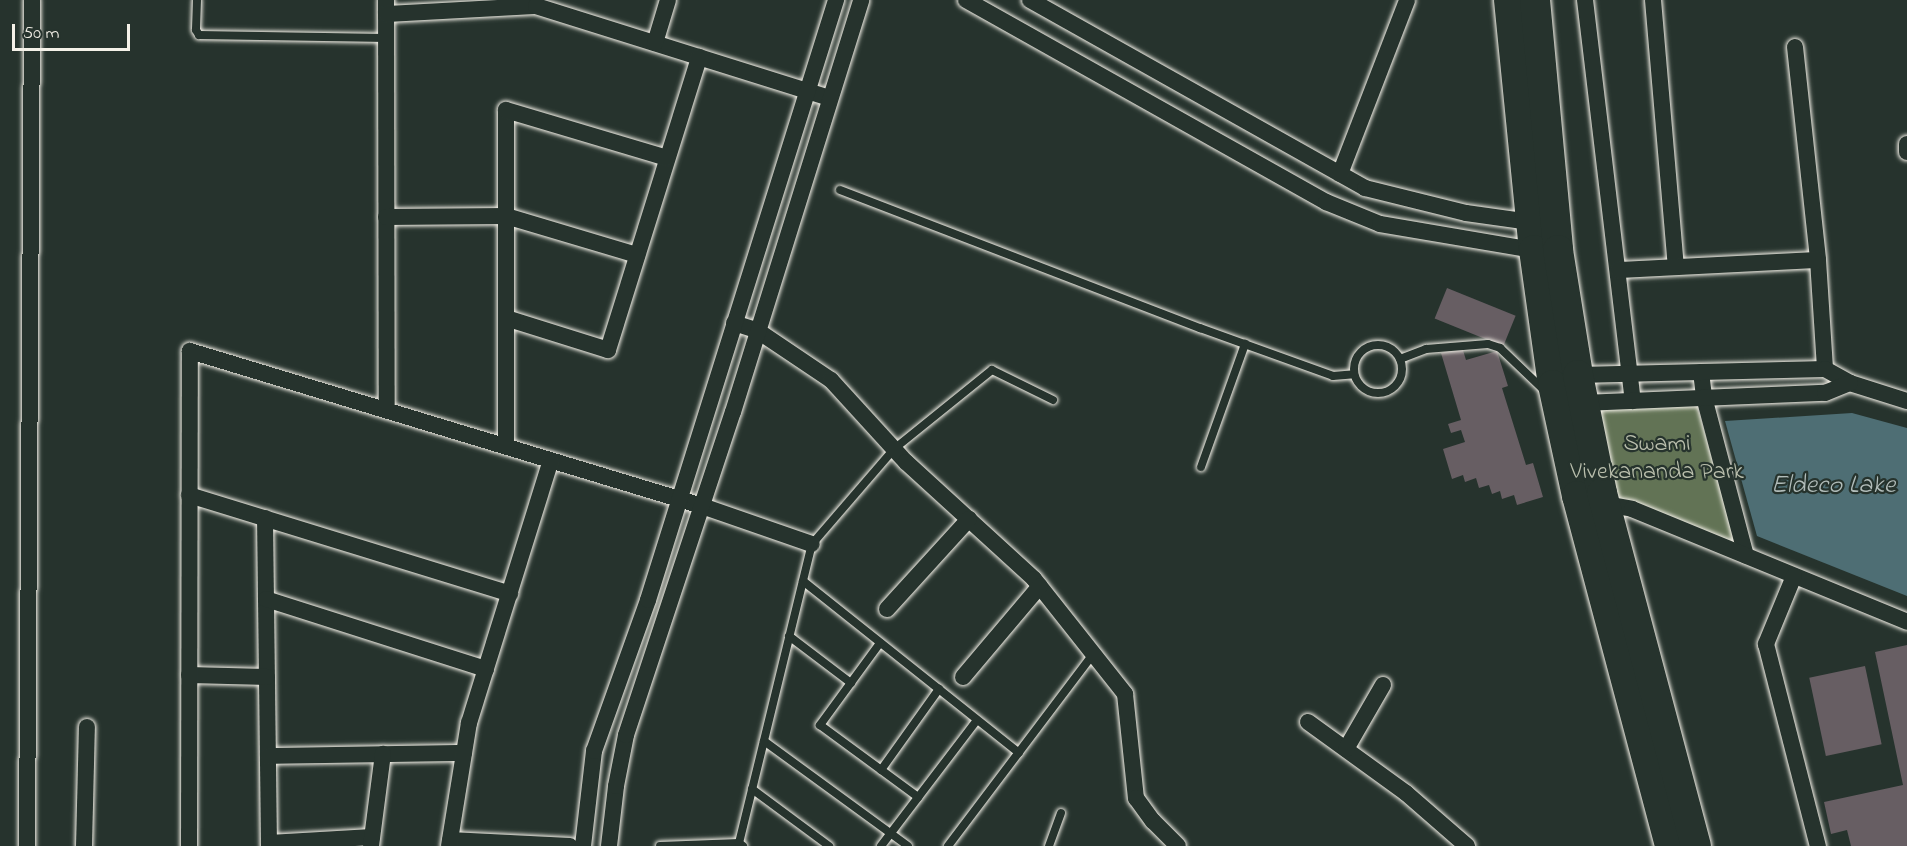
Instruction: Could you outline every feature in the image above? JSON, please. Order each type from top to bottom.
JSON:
[{"type":"highway","points":[[1509,0],[1545,238],[1572,393],[1605,504],[1696,846]]},
{"type":"highway","points":[[1535,0],[1545,238]]},
{"type":"highway","points":[[1572,393],[1577,496],[1670,846]]},
{"type":"street","points":[[27,846],[32,0]]},
{"type":"street","points":[[655,43],[668,0]]},
{"type":"street","points":[[583,846],[594,751],[648,600],[836,0]]},
{"type":"street","points":[[609,846],[616,786],[626,735],[758,331],[861,0]]},
{"type":"street","points":[[966,0],[1326,202],[1380,224],[1545,238]]},
{"type":"street","points":[[1030,0],[1365,188],[1466,213],[1545,238]]},
{"type":"street","points":[[1340,174],[1407,0]]},
{"type":"street","points":[[1585,0],[1633,401]]},
{"type":"street","points":[[1653,0],[1676,267]]},
{"type":"street","points":[[387,410],[386,7],[516,4],[537,6],[830,98]]},
{"type":"street","points":[[1796,47],[1818,260],[1825,369]]},
{"type":"street","points":[[506,318],[608,350],[699,57]]},
{"type":"street","points":[[506,446],[506,110],[667,158]]},
{"type":"street","points":[[1907,144],[1907,152]]},
{"type":"street","points":[[386,217],[506,216],[637,255]]},
{"type":"street","points":[[1617,270],[1818,260]]},
{"type":"street","points":[[734,323],[758,331],[831,380],[894,449],[1040,586],[1125,694],[1136,798],[1153,821],[1178,846]]},
{"type":"street","points":[[189,846],[190,351],[680,499],[812,544]]},
{"type":"street","points":[[1572,393],[1630,374],[1825,369],[1850,383],[1907,401]]},
{"type":"street","points":[[1701,372],[1704,397],[1746,556]]},
{"type":"street","points":[[1572,393],[1633,401],[1825,393],[1850,383]]},
{"type":"street","points":[[551,460],[469,723],[450,843],[570,846]]},
{"type":"street","points":[[189,495],[510,594]]},
{"type":"street","points":[[1605,504],[1632,509],[1907,622]]},
{"type":"street","points":[[265,518],[269,844],[372,842],[383,754]]},
{"type":"street","points":[[887,609],[969,519]]},
{"type":"street","points":[[1794,576],[1766,644],[1818,846]]},
{"type":"street","points":[[963,677],[1040,586]]},
{"type":"street","points":[[266,599],[486,669]]},
{"type":"street","points":[[189,675],[267,677]]},
{"type":"street","points":[[1346,749],[1383,685]]},
{"type":"street","points":[[1308,722],[1406,793],[1467,846]]},
{"type":"street","points":[[84,846],[87,727]]},
{"type":"street","points":[[268,756],[464,753]]},
{"type":"lane","points":[[196,0],[196,30],[199,35],[386,38]]},
{"type":"lane","points":[[840,190],[1333,376],[1354,374]]},
{"type":"lane","points":[[1201,467],[1245,344]]},
{"type":"lane","points":[[1400,359],[1426,349],[1488,344],[1500,348],[1519,369],[1572,393]]},
{"type":"lane","points":[[1385,346],[1400,359],[1402,369],[1400,379],[1385,392],[1365,390],[1354,374],[1354,364],[1365,348],[1385,346]]},
{"type":"lane","points":[[660,846],[741,845],[752,789],[812,544],[894,449],[992,370],[1053,400]]},
{"type":"lane","points":[[802,581],[1019,753]]},
{"type":"lane","points":[[789,636],[851,683]]},
{"type":"lane","points":[[880,643],[820,725],[918,797]]},
{"type":"lane","points":[[948,846],[1093,654]]},
{"type":"lane","points":[[881,770],[939,689]]},
{"type":"lane","points":[[881,846],[977,720]]},
{"type":"lane","points":[[764,741],[908,846]]},
{"type":"lane","points":[[752,789],[829,846]]},
{"type":"lane","points":[[1049,846],[1061,813]]},
{"type":"green space","name":"Swami Vivekananda Park","points":[[1697,406],[1736,544],[1611,498],[1591,410]]},
{"type":"water","name":"Eldeco Lake","points":[[1852,413],[1907,428],[1907,596],[1757,536],[1725,421]]},
{"type":"building","points":[[1447,288],[1516,316],[1503,346],[1435,319]]},
{"type":"building","points":[[1462,347],[1466,360],[1497,351],[1508,386],[1502,388],[1526,465],[1533,463],[1543,497],[1517,505],[1514,495],[1502,499],[1500,491],[1492,494],[1489,485],[1479,488],[1476,478],[1465,482],[1463,475],[1452,479],[1443,449],[1465,442],[1461,430],[1451,433],[1448,424],[1461,420],[1441,353]]},
{"type":"building","points":[[1907,645],[1907,846],[1851,846],[1847,830],[1831,834],[1824,802],[1903,785],[1875,652]]},
{"type":"building","points":[[1865,666],[1882,744],[1826,756],[1809,678]]}]
